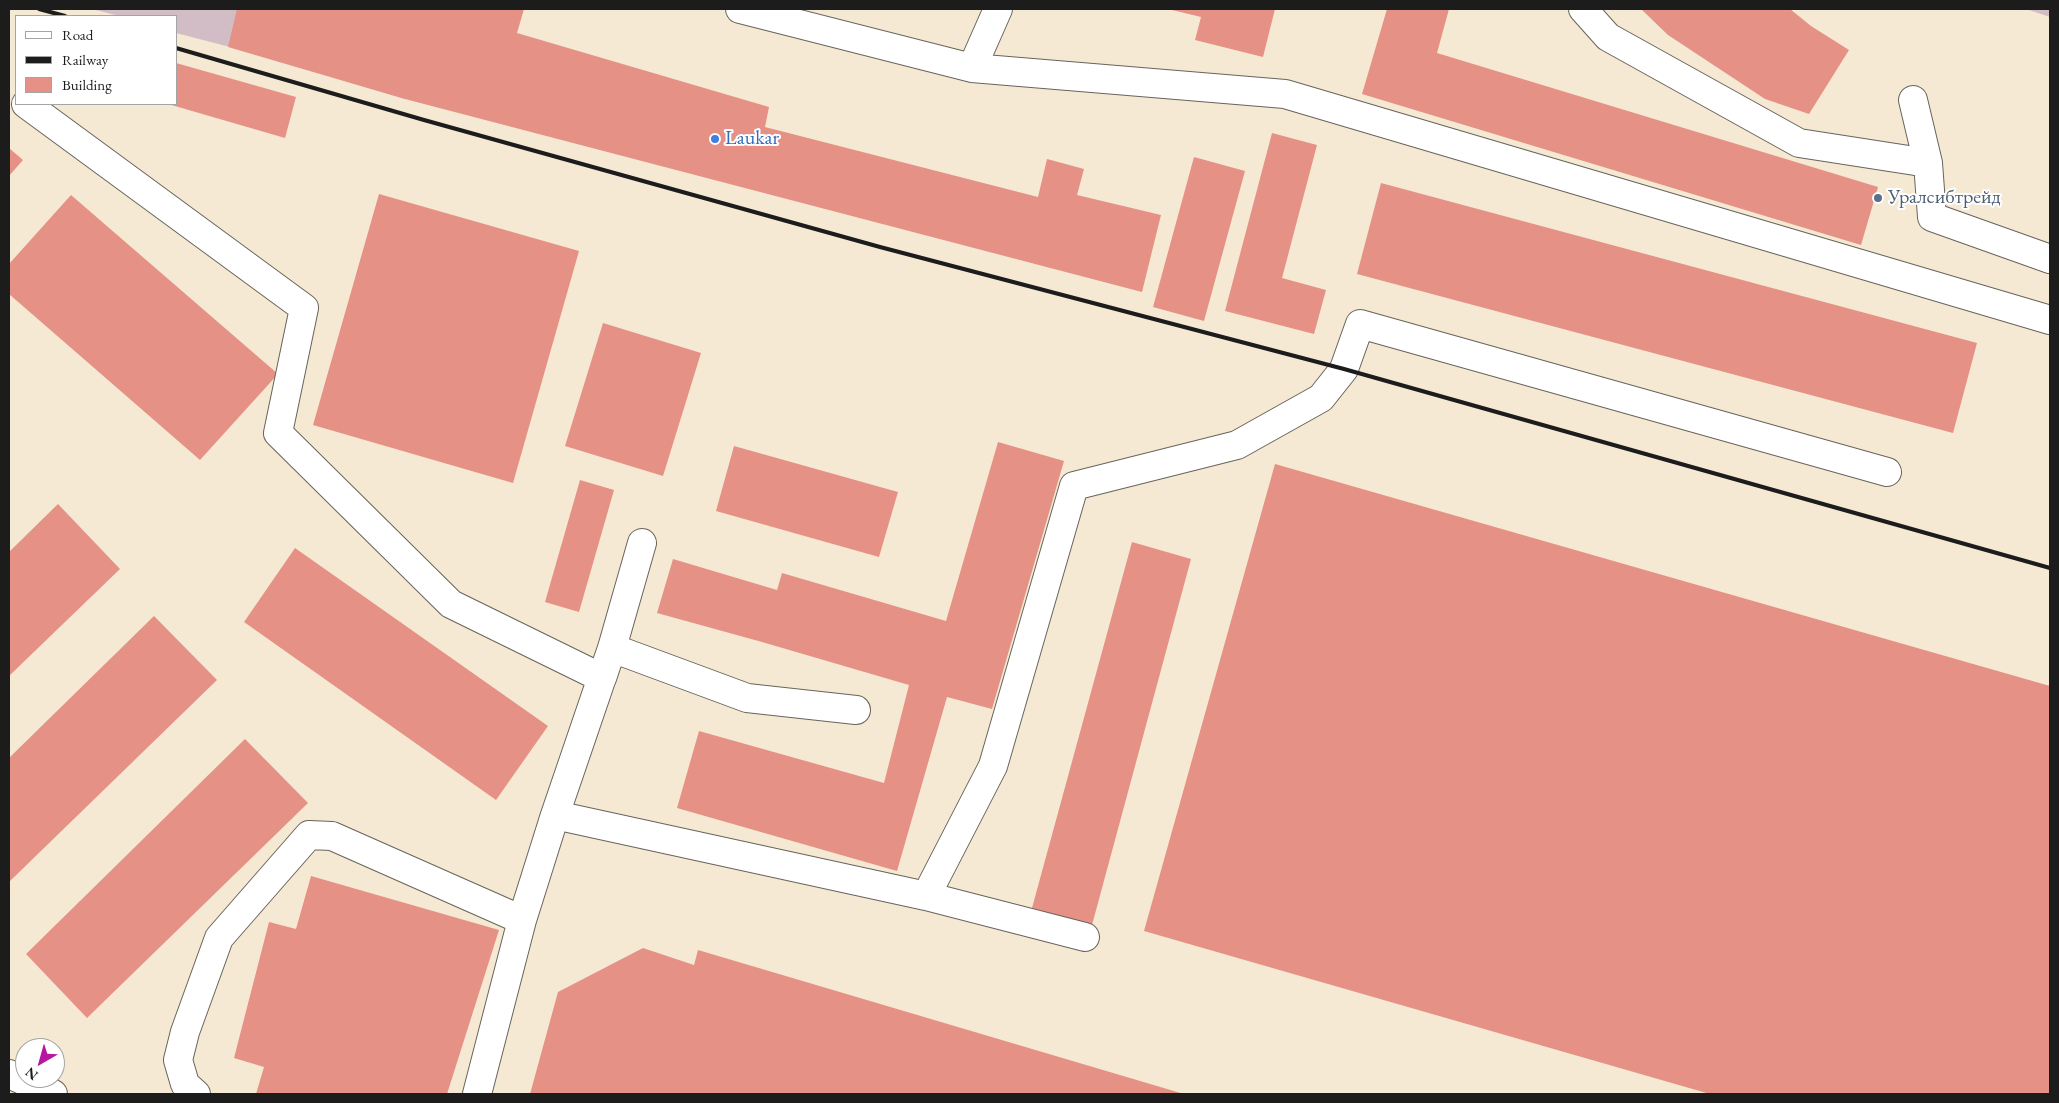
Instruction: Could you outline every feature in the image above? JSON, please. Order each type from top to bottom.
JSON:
[{"type":"lane","points":[[740,9],[972,68],[1284,94],[2050,320]]},
{"type":"lane","points":[[972,68],[998,9]]},
{"type":"lane","points":[[1583,9],[1608,37],[1799,143],[1928,163]]},
{"type":"lane","points":[[1912,100],[1928,163],[1932,217],[2050,259]]},
{"type":"lane","points":[[27,105],[304,308],[278,433],[451,604],[602,678]]},
{"type":"lane","points":[[926,896],[993,766],[1074,486],[1237,445],[1321,398],[1344,369],[1360,324],[1887,472]]},
{"type":"lane","points":[[477,1094],[522,920],[555,815],[612,648],[642,543]]},
{"type":"lane","points":[[612,648],[747,698],[856,710]]},
{"type":"lane","points":[[555,815],[926,896],[1085,937]]},
{"type":"lane","points":[[196,1094],[185,1084],[178,1060],[185,1032],[219,938],[309,835],[332,836],[522,920]]},
{"type":"lane","points":[[9,1074],[53,1094]]},
{"type":"shaded area","points":[[92,9],[428,9],[405,99],[253,53],[178,34],[178,15],[115,15]]},
{"type":"shaded area","points":[[2026,9],[2050,9],[2050,17]]},
{"type":"building","points":[[237,9],[524,9],[517,33],[769,107],[765,127],[1038,197],[1047,159],[1084,169],[1077,195],[1161,215],[1142,292],[405,99],[228,47]]},
{"type":"building","points":[[1168,9],[1275,9],[1263,57],[1195,40],[1201,17]]},
{"type":"building","points":[[1387,9],[1449,9],[1437,53],[1878,187],[1861,245],[1362,94]]},
{"type":"building","points":[[1641,9],[1790,9],[1811,26],[1849,50],[1809,114],[1765,99],[1668,35]]},
{"type":"building","points":[[178,64],[296,97],[285,138],[171,105],[178,105]]},
{"type":"building","points":[[1272,133],[1317,145],[1282,278],[1326,290],[1314,334],[1225,311]]},
{"type":"building","points":[[9,148],[23,160],[9,176]]},
{"type":"building","points":[[1194,157],[1245,171],[1204,321],[1153,307]]},
{"type":"building","points":[[1381,183],[1977,343],[1953,433],[1357,274]]},
{"type":"building","points":[[379,194],[579,251],[513,483],[313,425]]},
{"type":"building","points":[[71,195],[278,374],[200,460],[9,294],[9,264]]},
{"type":"building","points":[[603,323],[701,353],[663,476],[565,446]]},
{"type":"building","points":[[998,442],[1064,461],[992,709],[947,697],[897,871],[677,808],[699,731],[884,783],[909,685],[657,613],[673,559],[777,590],[782,573],[946,621]]},
{"type":"building","points":[[734,446],[898,492],[879,557],[716,511]]},
{"type":"building","points":[[1275,464],[2050,686],[2050,1094],[1710,1094],[1144,931]]},
{"type":"building","points":[[580,480],[614,490],[579,612],[545,602]]},
{"type":"building","points":[[58,504],[120,569],[9,676],[9,552]]},
{"type":"building","points":[[1132,542],[1191,559],[1092,925],[1032,908]]},
{"type":"building","points":[[295,548],[548,726],[496,800],[244,622]]},
{"type":"building","points":[[154,616],[217,680],[9,882],[9,758]]},
{"type":"building","points":[[245,739],[308,803],[87,1018],[26,954]]},
{"type":"building","points":[[311,876],[499,930],[447,1094],[256,1094],[264,1067],[234,1058],[269,922],[296,929]]},
{"type":"building","points":[[643,948],[694,965],[698,950],[1184,1094],[530,1094],[558,992]]},
{"type":"railway","points":[[39,9],[61,15]]},
{"type":"railway","points":[[178,49],[424,120],[880,247],[1344,369],[2050,568]]},
{"type":"place","name":"Laukar","points":[[715,139]]},
{"type":"place","name":"Уралcибтрейд","points":[[1878,198]]}]
